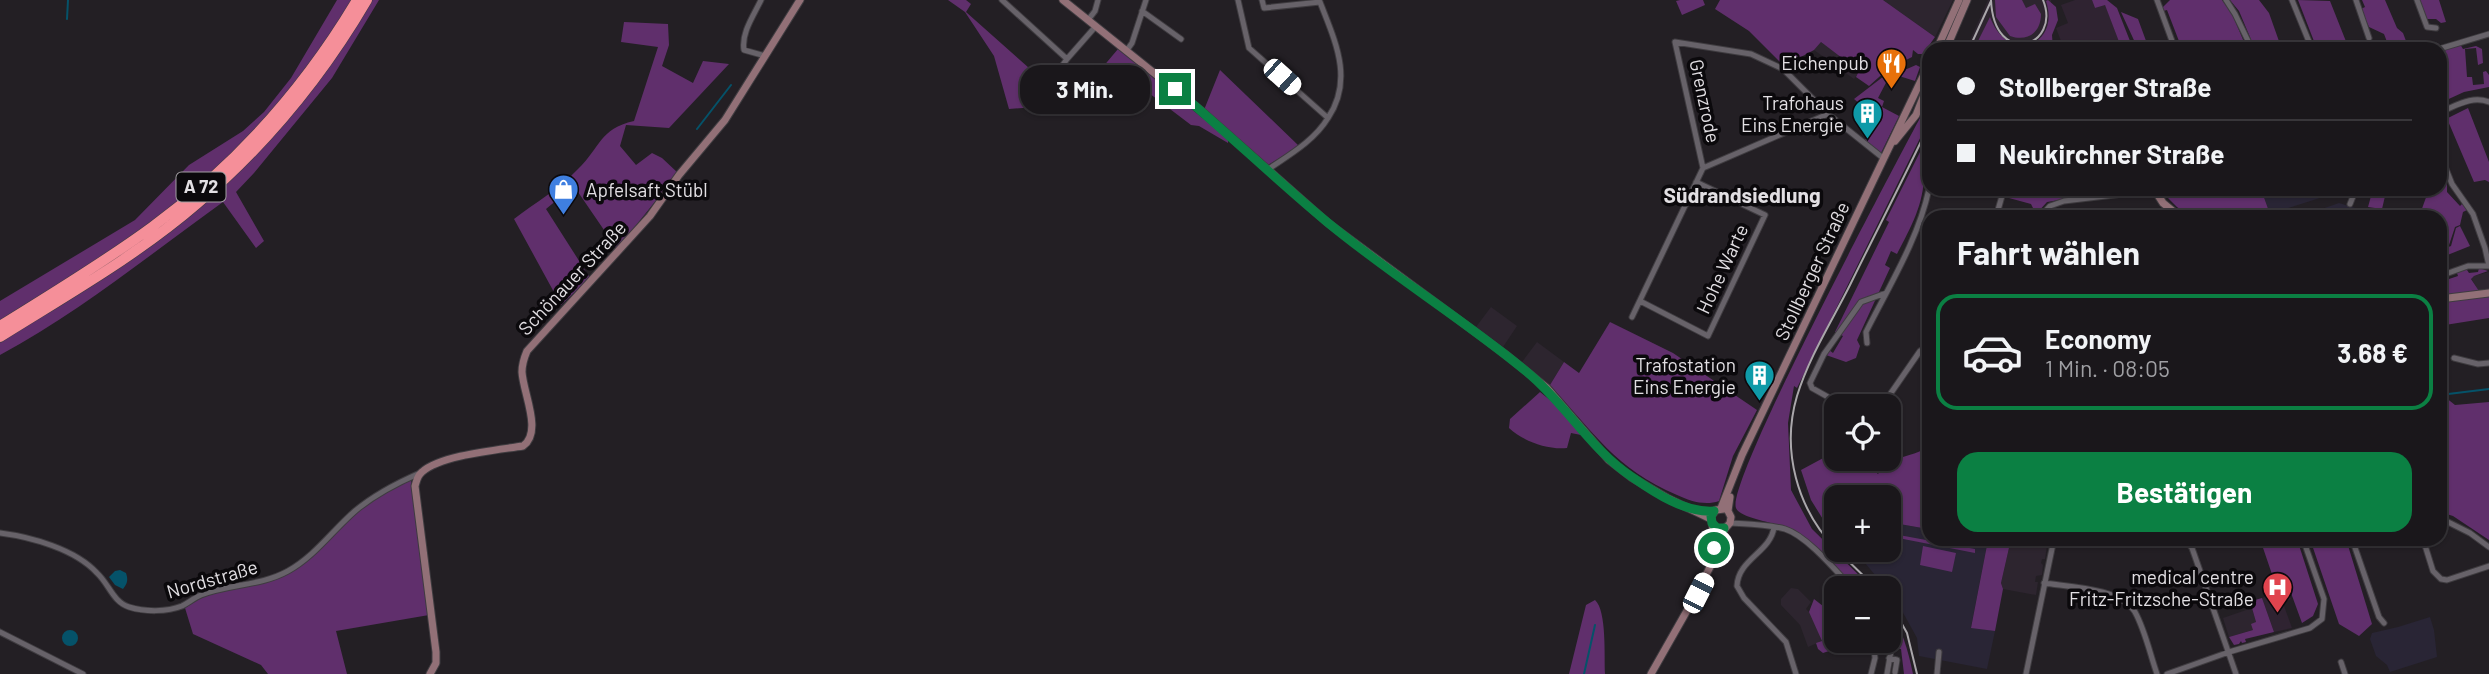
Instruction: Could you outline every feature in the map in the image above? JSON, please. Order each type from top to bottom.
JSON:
[{"type":"highway","name":"A 72","points":[[0,326],[151,228],[226,166],[296,89],[356,0]]},
{"type":"highway","name":"A 72","points":[[0,337],[148,242],[227,178],[304,94],[343,40],[367,0]]},
{"type":"main road","points":[[765,56],[800,0]]},
{"type":"main road","points":[[1063,0],[1204,113],[1328,223],[1547,388],[1609,460],[1632,477],[1681,505],[1722,518]]},
{"type":"main road","points":[[1940,42],[1959,0]]},
{"type":"main road","points":[[1949,42],[1967,0]]},
{"type":"main road","name":"Schönauer Straße","points":[[422,471],[477,453],[523,446],[529,442],[533,434],[522,370],[527,351],[650,216],[679,175],[725,120],[765,56]]},
{"type":"main road","name":"Stollberger Straße","points":[[1651,674],[1698,593],[1715,553],[1733,477],[1742,455],[1922,78]]},
{"type":"main road","name":"Stollberger Straße","points":[[1884,157],[1910,124],[1922,98]]},
{"type":"main road","points":[[2158,196],[2172,210]]},
{"type":"main road","points":[[2447,298],[2489,293]]},
{"type":"main road","points":[[422,471],[415,486],[436,652],[436,663],[430,674]]},
{"type":"street","points":[[761,0],[745,34],[743,48],[765,56]]},
{"type":"street","points":[[1002,0],[1067,59]]},
{"type":"street","points":[[1088,20],[1095,11],[1098,0]]},
{"type":"street","points":[[1127,50],[1146,0]]},
{"type":"street","points":[[1238,0],[1249,48],[1328,118]]},
{"type":"street","points":[[1262,0],[1264,8],[1298,2],[1320,2],[1338,52],[1342,85],[1336,104],[1324,126],[1301,147],[1267,170]]},
{"type":"street","points":[[2157,0],[2172,42]]},
{"type":"street","points":[[2226,0],[2249,42]]},
{"type":"street","points":[[2292,0],[2309,42]]},
{"type":"street","points":[[2356,0],[2369,38]]},
{"type":"street","points":[[2417,0],[2427,27],[2436,28]]},
{"type":"street","points":[[1142,11],[1181,39]]},
{"type":"street","points":[[1057,73],[1096,26]]},
{"type":"street","points":[[2447,46],[2489,34]]},
{"type":"street","name":"Grenzrode","points":[[1703,168],[1675,42],[1740,51],[1783,69],[1828,114]]},
{"type":"street","points":[[2447,109],[2469,100],[2489,102]]},
{"type":"street","points":[[1632,317],[1703,168],[1828,114],[1884,157]]},
{"type":"street","points":[[2447,171],[2453,186],[2473,214],[2489,266],[2468,266],[2447,274]]},
{"type":"street","name":"Hohe Warte","points":[[1640,301],[1709,336],[1765,215],[1696,182]]},
{"type":"street","points":[[2046,210],[2064,201],[2105,196]]},
{"type":"street","points":[[2350,204],[2353,196]]},
{"type":"street","points":[[1867,343],[1866,332],[1922,215]]},
{"type":"street","points":[[1824,395],[1812,388],[1810,383],[1824,354],[1861,302],[1886,293]]},
{"type":"street","points":[[1890,394],[1922,350]]},
{"type":"street","points":[[2455,358],[2471,363],[2489,363]]},
{"type":"street","name":"Nordstraße","points":[[0,533],[34,538],[82,561],[95,570],[117,600],[127,606],[144,610],[169,609],[181,606],[200,595],[267,581],[286,572],[318,549],[363,505],[422,471]]},
{"type":"street","points":[[1722,518],[1774,527],[1798,536],[1840,576]]},
{"type":"street","points":[[2447,522],[2470,533],[2489,547]]},
{"type":"street","points":[[1774,527],[1769,541],[1740,570],[1737,579],[1739,590],[1786,642],[1796,674]]},
{"type":"street","points":[[2026,674],[2052,546]]},
{"type":"street","points":[[2190,546],[2235,674]]},
{"type":"street","points":[[2167,674],[2310,628],[2322,619],[2324,599],[2305,546]]},
{"type":"street","points":[[2354,546],[2379,617],[2384,623]]},
{"type":"street","points":[[2425,546],[2433,570],[2441,579],[2447,580],[2489,566]]},
{"type":"street","points":[[2044,583],[2111,594],[2125,601],[2138,618],[2157,674]]},
{"type":"street","points":[[0,632],[83,674]]},
{"type":"street","points":[[1937,674],[1940,652]]},
{"type":"street","points":[[1871,674],[1874,653]]},
{"type":"street","points":[[1887,674],[1889,653]]},
{"type":"street","points":[[1889,658],[1897,660],[1895,672]]},
{"type":"street","points":[[2341,662],[2346,674]]},
{"type":"shaded area","points":[[337,0],[379,0],[332,78],[236,192],[264,241],[256,248],[223,202],[86,302],[0,355],[0,301],[135,220],[189,165],[243,131],[264,112],[291,78]]},
{"type":"shaded area","points":[[948,0],[966,0],[971,4],[966,12],[1064,99],[1075,100],[1118,49],[1228,139],[1228,143],[1199,126],[1191,125],[1112,65],[1077,104],[1009,109],[994,56],[965,12]]},
{"type":"shaded area","points":[[1703,0],[1705,5],[1682,15],[1676,1]]},
{"type":"shaded area","points":[[1720,0],[1883,0],[1935,37],[1931,42],[1922,42],[1922,54],[1913,50],[1912,57],[1888,69],[1869,86],[1856,77],[1859,71],[1821,42],[1814,50],[1784,66],[1749,31],[1715,9]]},
{"type":"shaded area","points":[[1883,0],[1953,0],[1935,37]]},
{"type":"shaded area","points":[[1988,0],[2051,0],[2051,42],[1969,42]]},
{"type":"shaded area","points":[[1995,0],[2022,0],[2026,8],[2035,4],[2041,14],[2036,31],[2022,38],[2010,36],[1996,17]]},
{"type":"shaded area","points":[[2075,0],[2092,0],[2095,8],[2105,4],[2119,42],[2061,42],[2056,28],[2068,23],[2061,5]]},
{"type":"shaded area","points":[[2092,0],[2107,0],[2117,8],[2131,42],[2119,42],[2105,5],[2095,8]]},
{"type":"shaded area","points":[[2170,0],[2222,0],[2232,14],[2244,42],[2179,42],[2167,10],[2163,11],[2162,8]]},
{"type":"shaded area","points":[[2230,0],[2259,0],[2269,13],[2279,42],[2252,42],[2239,11]]},
{"type":"shaded area","points":[[2298,0],[2330,1],[2346,42],[2314,42]]},
{"type":"shaded area","points":[[2362,0],[2385,0],[2406,42],[2387,42],[2384,34],[2369,27],[2361,9],[2365,7]]},
{"type":"shaded area","points":[[2419,0],[2439,0],[2446,22],[2426,19]]},
{"type":"shaded area","points":[[2046,1],[2056,7],[2058,20],[2052,35],[2052,42],[2033,42],[2046,29],[2049,17]]},
{"type":"shaded area","points":[[2121,12],[2138,19],[2146,42],[2135,42]]},
{"type":"shaded area","points":[[1990,17],[1998,32],[2011,42],[1978,42]]},
{"type":"shaded area","points":[[624,22],[668,24],[669,45],[662,66],[693,83],[703,61],[729,64],[669,128],[626,125],[620,146],[636,165],[652,153],[662,158],[678,173],[617,249],[578,192],[570,189],[546,209],[590,278],[561,305],[514,219],[571,176],[607,134],[622,124],[634,121],[658,47],[621,42]]},
{"type":"shaded area","points":[[1821,42],[1860,71],[1854,79],[1814,50]]},
{"type":"shaded area","points":[[2460,44],[2463,49],[2476,46],[2482,49],[2483,63],[2478,65],[2476,48],[2465,49],[2467,77],[2472,77],[2473,85],[2484,84],[2483,72],[2486,71],[2489,75],[2489,87],[2464,92],[2447,100],[2447,49]]},
{"type":"shaded area","points":[[1916,65],[1920,67],[1915,81],[1899,76],[1900,72]]},
{"type":"shaded area","points":[[1220,70],[1299,146],[1268,165],[1204,110]]},
{"type":"shaded area","points":[[1888,73],[1889,77],[1878,98],[1884,101],[1882,107],[1899,116],[1881,153],[1865,140],[1879,120],[1854,99]]},
{"type":"shaded area","points":[[2468,108],[2489,162],[2489,182],[2474,182],[2448,121],[2448,118]]},
{"type":"shaded area","points":[[1922,114],[1922,134],[1797,388],[1794,386],[1788,423],[1791,490],[1812,529],[1824,541],[1824,557],[1799,534],[1787,527],[1752,518],[1736,508],[1740,485],[1758,440],[1819,313]]},
{"type":"shaded area","points":[[1922,148],[1922,190],[1919,205],[1897,254],[1891,251],[1885,265],[1890,268],[1857,340],[1860,346],[1856,358],[1846,362],[1826,355],[1829,350],[1833,353],[1843,336],[1835,332],[1889,222],[1886,220]]},
{"type":"shaded area","points":[[2447,192],[2467,210],[2463,212],[2460,225],[2455,227],[2447,246],[2447,210],[2422,210],[2426,196],[2447,196]]},
{"type":"shaded area","points":[[2071,196],[2047,202],[2040,210],[2034,210],[2031,204],[2009,198]]},
{"type":"shaded area","points":[[2264,196],[2326,196],[2282,210],[2269,210]]},
{"type":"shaded area","points":[[2264,196],[2268,210],[2181,210],[2168,198]]},
{"type":"shaded area","points":[[2371,196],[2385,196],[2382,209],[2368,207]]},
{"type":"shaded area","points":[[2339,203],[2362,210],[2319,210]]},
{"type":"shaded area","points":[[2460,226],[2470,246],[2447,255],[2447,248],[2451,246],[2456,228]]},
{"type":"shaded area","points":[[2479,268],[2488,271],[2471,279],[2481,294],[2489,295],[2489,318],[2447,325],[2447,280],[2458,276],[2456,270],[2478,272]]},
{"type":"shaded area","points":[[2489,272],[2489,292],[2481,295],[2471,278]]},
{"type":"shaded area","points":[[1491,307],[1517,326],[1503,347],[1476,327]]},
{"type":"shaded area","points":[[1610,322],[1673,353],[1757,410],[1733,456],[1719,501],[1703,503],[1687,499],[1637,473],[1593,434],[1550,385],[1564,362],[1579,373]]},
{"type":"shaded area","points":[[1537,342],[1564,362],[1550,385],[1522,362]]},
{"type":"shaded area","points":[[1540,392],[1561,409],[1581,435],[1571,433],[1567,448],[1536,444],[1509,428],[1510,419]]},
{"type":"shaded area","points":[[2447,399],[2455,405],[2489,402],[2489,540],[2447,514]]},
{"type":"shaded area","points":[[1922,450],[1922,528],[1901,524],[1901,485],[1824,485],[1824,521],[1811,500],[1801,470],[1824,458],[1824,471],[1874,471],[1878,474],[1881,471],[1901,471],[1901,458]]},
{"type":"shaded area","points":[[411,479],[429,615],[336,631],[347,674],[268,674],[261,665],[193,634],[185,608],[206,596],[259,584],[287,573],[315,553],[362,508]]},
{"type":"shaded area","points":[[1901,524],[1922,528],[1922,546],[1987,546],[1971,627],[1995,631],[1987,669],[1919,656],[1917,638],[1901,609],[1901,576],[1876,576],[1865,563],[1901,562]]},
{"type":"shaded area","points":[[1901,535],[1922,539],[1922,543],[1901,539]]},
{"type":"shaded area","points":[[1923,546],[1956,553],[1952,572],[1920,565]]},
{"type":"shaded area","points":[[1939,546],[1959,546],[1975,549],[1975,553]]},
{"type":"shaded area","points":[[1987,546],[2009,546],[2001,583],[2003,589],[1995,631],[1971,628]]},
{"type":"shaded area","points":[[2009,546],[2047,546],[2045,559],[2042,559],[2041,563],[2042,575],[2036,576],[2036,595],[2003,589],[2001,583]]},
{"type":"shaded area","points":[[2262,546],[2299,546],[2318,604],[2313,616],[2302,623],[2291,593],[2277,589]]},
{"type":"shaded area","points":[[2312,546],[2348,546],[2372,624],[2359,636],[2339,624]]},
{"type":"shaded area","points":[[1829,562],[1846,562],[1860,576],[1842,576]]},
{"type":"shaded area","points":[[1791,588],[1798,589],[1811,602],[1806,609],[1812,615],[1822,641],[1808,647],[1800,625],[1781,605],[1781,599]]},
{"type":"shaded area","name":"medical centre Fritz-Fritzsche-Straße","points":[[2275,593],[2287,593],[2291,599],[2283,603],[2292,628],[2274,632],[2262,598]]},
{"type":"shaded area","points":[[2262,598],[2274,632],[2245,639],[2246,642],[2241,641],[2234,645],[2229,637],[2253,630],[2251,624],[2256,622],[2252,608],[2255,600]]},
{"type":"shaded area","points":[[1814,599],[1824,607],[1824,653],[1818,649],[1816,643],[1822,641],[1809,612]]},
{"type":"shaded area","points":[[1595,600],[1603,624],[1605,674],[1569,674],[1586,605]]},
{"type":"shaded area","points":[[2252,608],[2256,622],[2253,630],[2229,637],[2223,618]]},
{"type":"shaded area","points":[[2430,617],[2437,657],[2390,672],[2387,665],[2376,656],[2370,639],[2372,633]]},
{"type":"shaded area","points":[[1901,632],[1913,674],[1904,674],[1901,649]]},
{"type":"water","points":[[120,570],[126,573],[127,577],[123,589],[115,585],[109,577]]},
{"type":"water","points":[[70,630],[78,638],[70,646],[62,638]]},
{"type":"waterway","points":[[67,19],[68,0]]},
{"type":"waterway","points":[[697,129],[731,85]]},
{"type":"waterway","points":[[2447,394],[2489,389]]},
{"type":"waterway","points":[[1584,674],[1595,625]]},
{"type":"tram line","points":[[1991,0],[1995,22],[2003,36],[2012,42]]},
{"type":"tram line","points":[[2029,42],[2036,39],[2043,30],[2046,16],[2043,0]]},
{"type":"tram line","points":[[1972,42],[1991,1]]},
{"type":"tram line","points":[[1824,535],[1811,516],[1796,478],[1792,458],[1792,416],[1814,353],[1922,139]]},
{"type":"tram line","points":[[1849,562],[1864,576]]},
{"type":"tram line","points":[[1901,622],[1907,633],[1917,674]]},
{"type":"place","name":"Eichenpub","points":[[1892,90]]},
{"type":"place","name":"Trafohaus Eins Energie","points":[[1867,141]]},
{"type":"place","name":"Apfelsaft Stübl","points":[[563,217]]},
{"type":"place","name":"Trafostation Eins Energie","points":[[1759,403]]},
{"type":"place","name":"medical centre Fritz-Fritzsche-Straße","points":[[2277,615]]},
{"type":"district","name":"Südrandsiedlung","points":[[1742,196]]},
{"type":"route","points":[[1175,89],[1328,223],[1547,388],[1609,460],[1632,477],[1681,505],[1714,511],[1711,516],[1712,523],[1717,528],[1724,528],[1715,553],[1714,548]]}]
